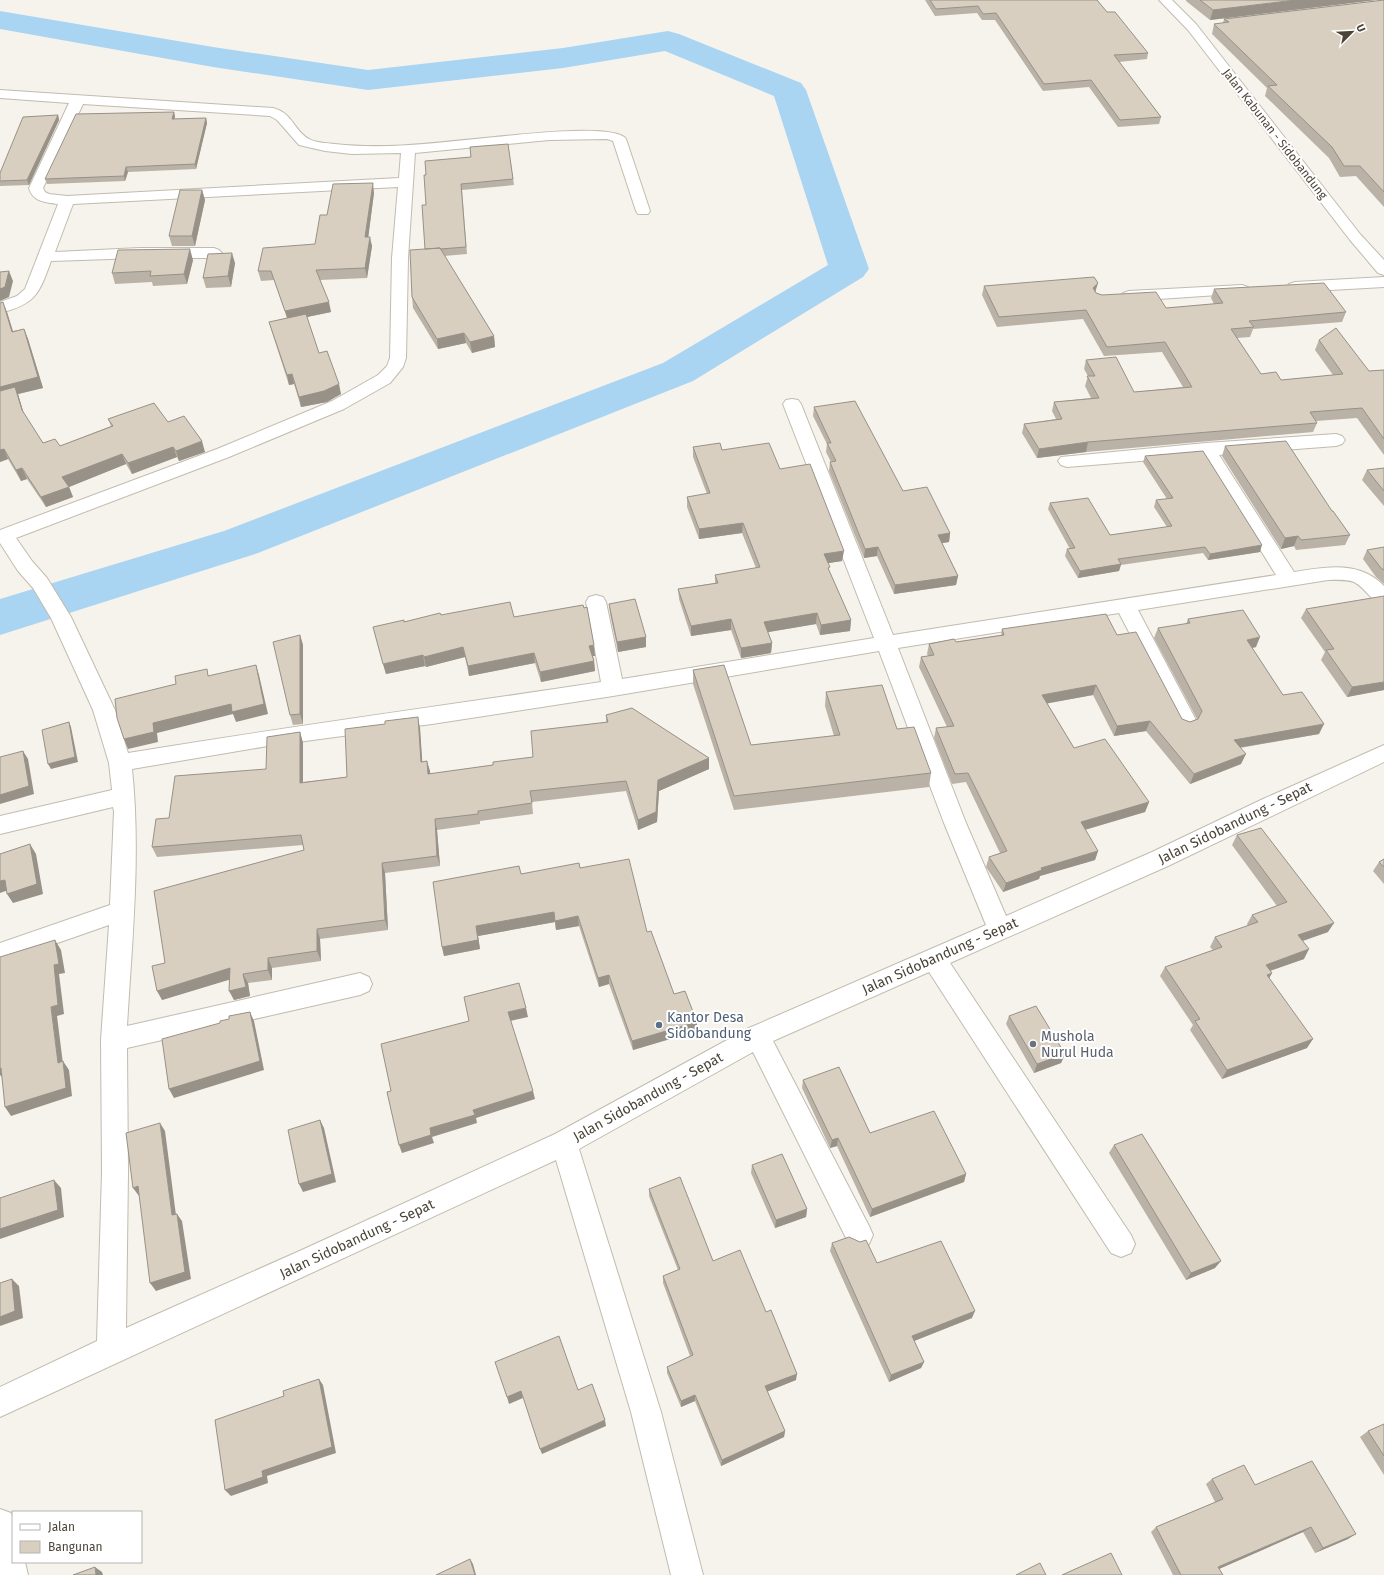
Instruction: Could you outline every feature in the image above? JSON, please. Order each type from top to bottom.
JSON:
[{"type":"street","name":"Jalan Kabunan - Sidobandung","points":[[1165,0],[1192,28],[1355,237],[1384,270]]},
{"type":"street","points":[[1192,28],[1207,26]]},
{"type":"street","points":[[0,94],[273,112],[282,117],[298,137],[304,142],[325,147],[352,150],[408,149],[550,136],[614,136],[619,139],[643,211]]},
{"type":"street","points":[[78,99],[36,188],[38,194],[45,198],[67,200],[406,182]]},
{"type":"street","points":[[111,1349],[115,1172],[114,1040],[122,911],[125,811],[120,763],[104,710],[61,617],[40,583],[2,533],[237,447],[338,405],[384,379],[395,367],[398,358],[399,283],[408,149]]},
{"type":"street","points":[[0,308],[23,299],[32,291],[67,200]]},
{"type":"street","points":[[45,257],[140,253],[214,253]]},
{"type":"street","points":[[1283,287],[1384,282]]},
{"type":"street","points":[[1116,297],[1260,289]]},
{"type":"street","points":[[792,404],[918,724],[954,823],[1000,930]]},
{"type":"street","points":[[1067,461],[1336,440]]},
{"type":"street","points":[[1206,449],[1289,580]]},
{"type":"street","points":[[120,763],[268,738],[432,716],[613,688],[885,643],[1328,574],[1348,573],[1361,576],[1374,587],[1384,599]]},
{"type":"street","points":[[596,602],[613,688]]},
{"type":"street","points":[[1125,605],[1186,722]]},
{"type":"street","name":"Jalan Sidobandung - Sepat","points":[[0,1402],[111,1349],[314,1259],[564,1144],[758,1036],[1160,859],[1271,805],[1384,753]]},
{"type":"street","points":[[0,825],[124,796]]},
{"type":"street","points":[[0,953],[122,911]]},
{"type":"street","points":[[934,959],[1121,1244]]},
{"type":"street","points":[[114,1040],[360,984]]},
{"type":"street","points":[[758,1036],[859,1235]]},
{"type":"street","points":[[564,1144],[635,1373],[680,1539],[687,1575]]},
{"type":"street","points":[[0,1524],[12,1575]]},
{"type":"building","points":[[930,0],[1097,0],[1107,12],[1115,12],[1148,53],[1114,55],[1161,117],[1120,120],[1091,80],[1044,84],[996,13],[983,14],[978,6],[936,9]]},
{"type":"building","points":[[1200,0],[1296,0],[1213,10]]},
{"type":"building","points":[[1384,0],[1384,192],[1360,166],[1344,166],[1332,147],[1268,86],[1277,85],[1214,24],[1229,22],[1224,19]]},
{"type":"building","points":[[174,112],[172,119],[206,118],[195,164],[126,167],[124,176],[45,179],[76,114]]},
{"type":"building","points":[[58,115],[27,180],[0,181],[0,173],[23,117]]},
{"type":"building","points":[[508,144],[513,179],[461,184],[466,247],[425,249],[422,205],[426,205],[424,175],[426,175],[425,161],[471,157],[470,147]]},
{"type":"building","points":[[373,183],[365,237],[370,237],[365,268],[316,270],[329,302],[285,311],[271,271],[258,271],[263,248],[315,244],[320,215],[327,215],[333,184]]},
{"type":"building","points":[[180,190],[202,190],[192,236],[169,236]]},
{"type":"building","points":[[440,248],[494,336],[470,342],[464,333],[437,339],[412,297],[410,250]]},
{"type":"building","points":[[190,249],[184,274],[150,276],[151,271],[112,273],[118,250]]},
{"type":"building","points":[[232,253],[228,276],[203,278],[208,254]]},
{"type":"building","points":[[9,271],[5,287],[0,289],[0,272]]},
{"type":"building","points":[[1094,277],[1098,283],[1093,288],[1096,293],[1102,295],[1156,292],[1166,308],[1223,303],[1214,289],[1324,283],[1346,312],[1249,321],[1254,327],[1231,329],[1261,374],[1276,372],[1281,380],[1343,374],[1319,340],[1336,328],[1369,371],[1384,370],[1384,439],[1362,408],[1310,412],[1317,423],[1088,442],[1039,449],[1024,424],[1062,419],[1054,402],[1099,398],[1087,376],[1095,376],[1086,360],[1116,357],[1134,392],[1192,387],[1165,342],[1107,347],[1086,310],[999,317],[984,286]]},
{"type":"building","points":[[3,302],[12,332],[24,329],[38,377],[0,387],[0,303]]},
{"type":"building","points":[[306,314],[319,353],[327,351],[339,384],[324,391],[299,397],[292,374],[287,375],[269,322]]},
{"type":"building","points":[[15,387],[22,410],[43,443],[55,439],[60,446],[113,426],[108,419],[154,403],[168,422],[184,416],[202,441],[176,451],[173,447],[128,463],[122,454],[62,477],[69,487],[41,497],[22,468],[16,470],[4,449],[0,450],[0,391]]},
{"type":"building","points":[[855,401],[903,491],[927,487],[950,533],[938,535],[958,576],[895,585],[878,547],[865,549],[830,462],[836,461],[827,443],[831,443],[814,407]]},
{"type":"building","points":[[1286,441],[1332,511],[1350,535],[1301,540],[1298,536],[1285,538],[1225,446]]},
{"type":"building","points":[[720,443],[722,450],[769,443],[780,469],[810,464],[844,551],[824,554],[830,567],[828,568],[851,620],[821,625],[817,613],[764,622],[772,643],[741,648],[731,619],[691,626],[678,589],[718,583],[715,575],[760,567],[743,523],[699,529],[687,497],[710,493],[693,447]]},
{"type":"building","points":[[1203,451],[1262,545],[1210,554],[1205,547],[1118,559],[1121,564],[1080,571],[1067,549],[1075,548],[1050,503],[1088,498],[1110,535],[1172,526],[1156,500],[1173,498],[1145,456]]},
{"type":"building","points":[[1384,468],[1384,491],[1367,470]]},
{"type":"building","points":[[1384,547],[1384,570],[1367,550]]},
{"type":"building","points":[[1384,596],[1384,682],[1352,687],[1326,650],[1334,649],[1306,609]]},
{"type":"building","points":[[635,599],[646,637],[617,642],[609,604]]},
{"type":"building","points":[[510,602],[514,617],[583,605],[584,608],[587,607],[594,645],[589,646],[594,661],[540,672],[534,653],[468,666],[463,647],[424,657],[423,655],[383,664],[373,627],[404,620],[404,622],[440,613],[441,615]]},
{"type":"building","points":[[1243,610],[1260,637],[1247,640],[1283,695],[1302,692],[1324,724],[1234,740],[1246,754],[1194,774],[1150,721],[1117,726],[1096,685],[1042,695],[1074,748],[1105,739],[1149,802],[1081,822],[1098,851],[1041,868],[1042,870],[1006,883],[989,857],[1007,851],[968,773],[955,774],[936,728],[954,726],[921,657],[934,655],[929,644],[954,639],[956,642],[1004,635],[1002,629],[1106,614],[1117,635],[1136,632],[1182,719],[1190,722],[1198,719],[1202,711],[1158,628],[1190,623],[1188,619]]},
{"type":"building","points":[[300,635],[300,714],[290,715],[273,642]]},
{"type":"building","points":[[256,665],[264,704],[232,712],[231,704],[153,723],[154,732],[124,739],[117,718],[115,699],[176,684],[175,676],[207,669],[208,676]]},
{"type":"building","points":[[724,665],[751,745],[840,735],[826,692],[882,685],[897,729],[914,727],[931,773],[734,796],[693,670]]},
{"type":"building","points":[[632,708],[709,758],[658,780],[656,812],[638,820],[626,781],[530,791],[532,803],[478,811],[478,814],[435,819],[437,856],[382,863],[385,920],[317,929],[317,951],[268,958],[268,970],[243,974],[246,987],[229,991],[230,968],[157,991],[152,966],[165,963],[154,891],[304,850],[301,835],[152,847],[156,819],[169,818],[175,776],[266,769],[267,737],[300,732],[300,783],[347,777],[345,729],[385,724],[385,721],[418,717],[421,762],[427,761],[428,774],[493,765],[493,762],[533,757],[531,731],[608,722],[606,715]]},
{"type":"building","points":[[69,722],[75,757],[48,764],[42,730]]},
{"type":"building","points":[[23,751],[29,786],[0,795],[0,757]]},
{"type":"building","points":[[1261,828],[1334,923],[1298,935],[1309,949],[1266,965],[1272,973],[1267,975],[1313,1039],[1227,1070],[1195,1021],[1200,1019],[1165,967],[1222,947],[1215,937],[1258,922],[1252,915],[1287,902],[1237,835]]},
{"type":"building","points":[[30,844],[37,884],[7,894],[5,880],[0,881],[0,854]]},
{"type":"building","points":[[629,859],[647,932],[651,931],[674,994],[685,991],[697,1022],[632,1041],[609,975],[598,978],[578,916],[555,921],[554,912],[476,926],[478,940],[442,947],[433,882],[519,866],[521,874],[579,863],[580,868]]},
{"type":"building","points":[[1384,859],[1384,867],[1379,862]]},
{"type":"building","points":[[55,940],[59,964],[54,965],[58,1005],[51,1007],[58,1063],[63,1061],[66,1088],[5,1107],[0,1068],[0,957]]},
{"type":"building","points":[[519,983],[526,1008],[508,1012],[533,1091],[473,1110],[475,1115],[430,1128],[431,1135],[399,1145],[387,1092],[391,1091],[381,1044],[469,1021],[464,997]]},
{"type":"building","name":"Mushola Nurul Huda","points":[[1036,1006],[1065,1054],[1037,1064],[1009,1016]]},
{"type":"building","points":[[250,1012],[260,1061],[169,1089],[162,1039],[220,1023],[220,1021],[229,1019],[229,1016]]},
{"type":"building","points":[[839,1067],[870,1133],[934,1111],[966,1174],[872,1209],[838,1138],[832,1140],[803,1080]]},
{"type":"building","points":[[320,1120],[332,1174],[299,1184],[288,1130]]},
{"type":"building","points":[[160,1123],[172,1215],[177,1214],[185,1272],[150,1283],[138,1186],[133,1188],[126,1133]]},
{"type":"building","points":[[1142,1134],[1221,1261],[1191,1273],[1114,1145]]},
{"type":"building","points":[[782,1154],[807,1209],[776,1220],[752,1165]]},
{"type":"building","points":[[680,1177],[713,1261],[740,1250],[766,1312],[771,1310],[797,1374],[765,1386],[785,1431],[722,1460],[695,1395],[681,1401],[667,1367],[693,1355],[663,1276],[680,1269],[649,1189]]},
{"type":"building","points":[[54,1180],[58,1210],[0,1229],[0,1198]]},
{"type":"building","points":[[849,1237],[860,1242],[866,1240],[877,1263],[941,1241],[975,1311],[912,1336],[924,1362],[891,1375],[832,1243]]},
{"type":"building","points":[[12,1279],[15,1311],[0,1317],[0,1283]]},
{"type":"building","points":[[559,1336],[578,1390],[592,1384],[605,1420],[540,1449],[521,1391],[507,1397],[495,1362]]},
{"type":"building","points":[[319,1379],[332,1447],[262,1471],[263,1477],[225,1490],[215,1420],[284,1396],[283,1391]]},
{"type":"building","points":[[1384,1424],[1384,1456],[1368,1431]]},
{"type":"building","points":[[1312,1461],[1356,1534],[1323,1548],[1311,1527],[1218,1567],[1223,1575],[1181,1575],[1156,1527],[1223,1499],[1212,1479],[1244,1465],[1255,1485]]},
{"type":"building","points":[[1111,1553],[1122,1575],[1062,1575]]},
{"type":"building","points":[[470,1559],[475,1575],[436,1575]]},
{"type":"building","points":[[1040,1563],[1046,1575],[1016,1575]]},
{"type":"building","points":[[95,1567],[96,1575],[73,1575]]},
{"type":"waterway","points":[[0,20],[213,57],[368,80],[563,58],[668,41],[789,90],[849,269],[678,372],[241,542],[0,617]]},
{"type":"place","name":"Kantor Desa Sidobandung","points":[[659,1025]]},
{"type":"place","name":"Mushola Nurul Huda","points":[[1033,1044]]}]
